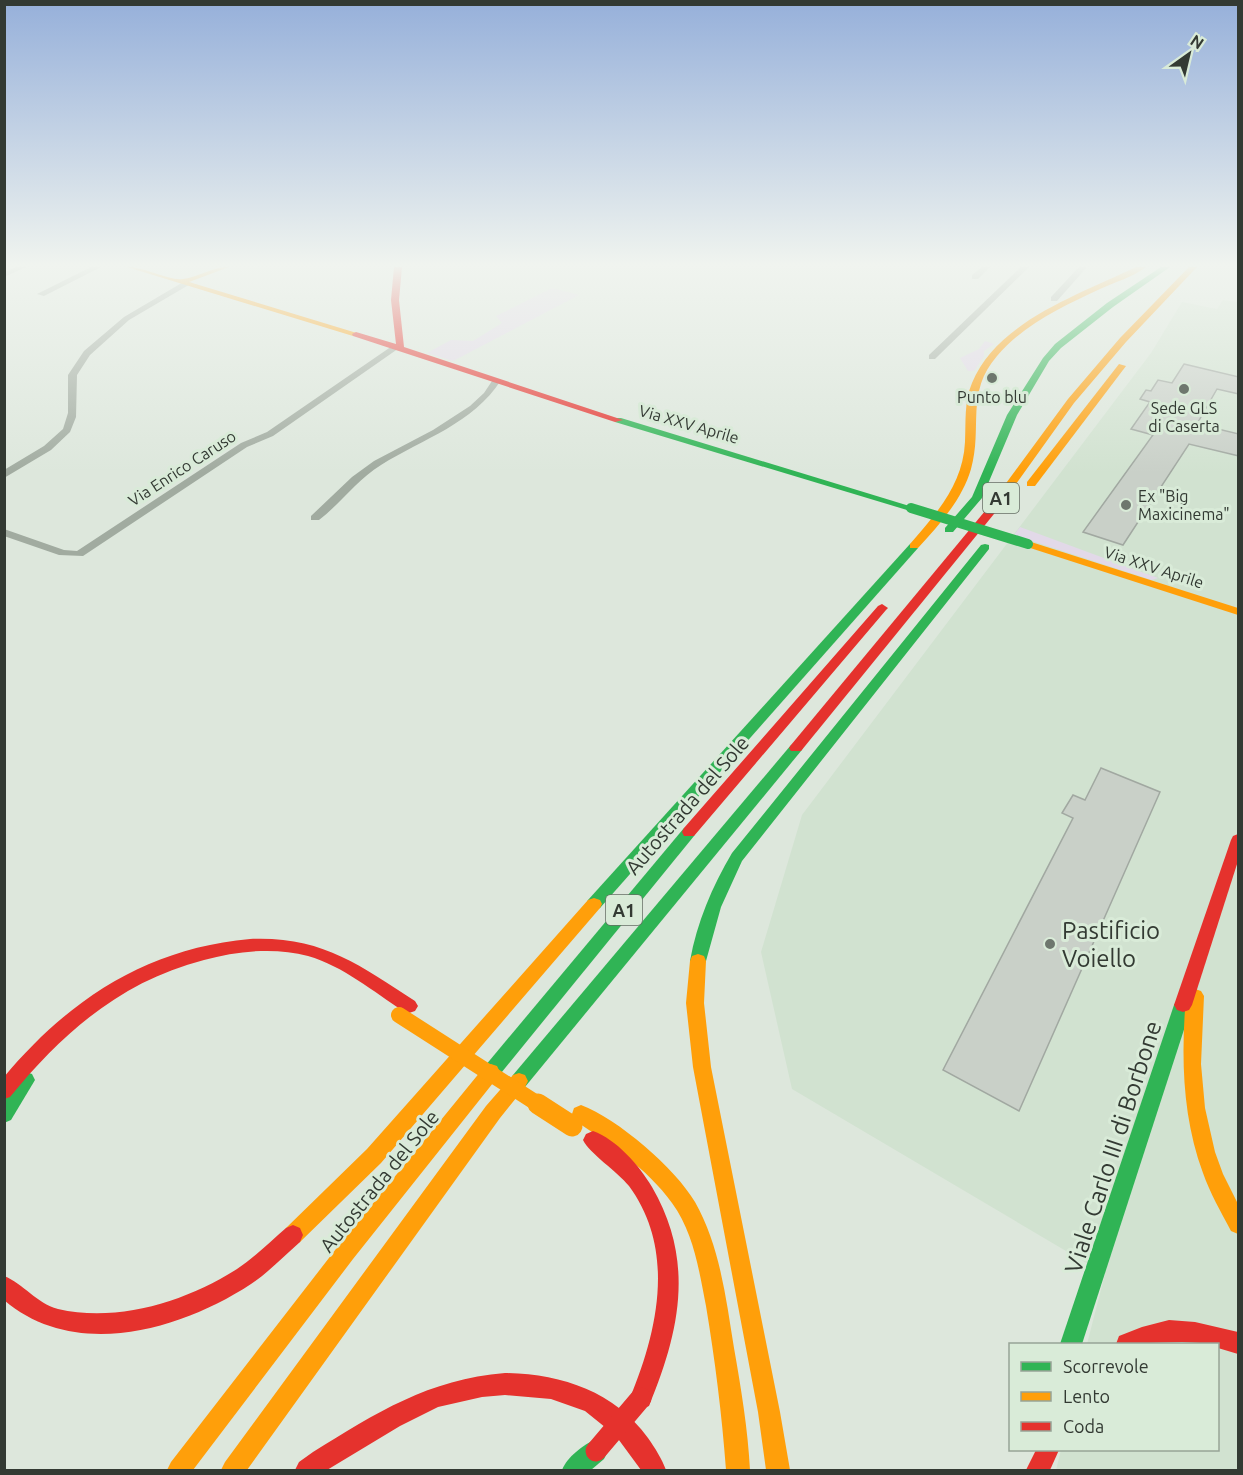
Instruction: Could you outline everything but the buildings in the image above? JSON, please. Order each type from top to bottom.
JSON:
[{"type":"main road","name":"Via XXV Aprile","points":[[365,336],[606,417],[1028,544],[1239,612]]},
{"type":"main road","points":[[398,336],[399,346]]},
{"type":"main road","points":[[4,1286],[12,1297],[49,1316],[95,1325],[144,1320],[194,1302],[241,1279],[291,1238],[336,1196],[375,1156],[612,885],[947,509],[964,482],[968,468],[971,452],[969,402],[975,380],[1014,336]]},
{"type":"main road","name":"A1","points":[[938,543],[977,498],[1012,415],[1046,360],[1071,336]]},
{"type":"main road","name":"A1","points":[[233,1470],[493,1112],[981,525],[1071,401],[1127,336]]},
{"type":"main road","points":[[1140,343],[1145,336]]},
{"type":"main road","points":[[1021,499],[1130,356]]},
{"type":"main road","points":[[778,1470],[740,1256],[700,1056],[696,993],[700,949],[717,892],[737,857],[1003,524]]},
{"type":"main road","name":"Autostrada del Sole","points":[[180,1470],[292,1321],[472,1095],[635,896],[892,597]]},
{"type":"main road","name":"Viale Carlo III di Borbone","points":[[1071,1343],[1239,840]]},
{"type":"main road","points":[[4,1091],[46,1039],[74,1014],[138,974],[175,958],[207,950],[268,944],[297,947],[324,955],[602,1146],[627,1169],[649,1196],[662,1229],[670,1264],[670,1305],[659,1357],[641,1398],[596,1451],[574,1470]]},
{"type":"main road","points":[[4,1114],[15,1094],[48,1053],[81,1023],[118,996],[165,973],[207,961],[254,954],[320,967],[404,1011],[541,1089]]},
{"type":"main road","name":"Viale Carlo III di Borbone","points":[[1198,963],[1190,1057],[1195,1106],[1213,1175],[1239,1224]]},
{"type":"main road","points":[[576,1111],[622,1140],[658,1170],[680,1197],[695,1222],[705,1251],[725,1356],[734,1416],[738,1470]]},
{"type":"main road","points":[[1129,1343],[1162,1329],[1201,1332],[1239,1343]]},
{"type":"main road","points":[[308,1470],[388,1420],[438,1396],[492,1383],[535,1385],[569,1391],[606,1411],[640,1444],[654,1470]]},
{"type":"main road","points":[[1039,1467],[1043,1451]]},
{"type":"main road","points":[[1039,1467],[1047,1451]]},
{"type":"street","points":[[4,475],[57,440],[69,428],[72,418],[74,369],[105,336]]},
{"type":"street","points":[[932,357],[954,336]]},
{"type":"street","name":"Via Enrico Caruso","points":[[4,532],[63,553],[79,554],[244,445],[270,434],[399,346]]},
{"type":"street","points":[[315,518],[330,507],[363,473],[476,406],[492,391],[497,380]]},
{"type":"shaded area","points":[[481,336],[501,336],[453,361],[427,353],[451,340],[473,341]]},
{"type":"shaded area","points":[[1161,336],[1238,336],[1238,1470],[1056,1470],[1061,1451],[1219,1451],[1219,1343],[1087,1343],[1105,1274],[792,1089],[761,952],[802,815],[1151,353]]},
{"type":"shaded area","points":[[985,341],[994,344],[984,351],[984,356],[974,371],[968,371],[960,358],[979,349]]},
{"type":"shaded area","points":[[1020,527],[1158,578],[1152,580],[1014,535]]},
{"type":"traffic: fast","points":[[949,530],[977,498],[1012,415],[1046,360],[1071,336]]},
{"type":"traffic: fast","points":[[618,420],[911,508]]},
{"type":"traffic: fast","points":[[911,508],[1028,544]]},
{"type":"traffic: fast","points":[[594,904],[914,546]]},
{"type":"traffic: fast","points":[[698,961],[713,907],[737,857],[985,547]]},
{"type":"traffic: fast","points":[[519,1081],[796,748]]},
{"type":"traffic: fast","points":[[491,1072],[689,832]]},
{"type":"traffic: fast","points":[[1071,1343],[1183,1005]]},
{"type":"traffic: fast","points":[[4,1114],[26,1080]]},
{"type":"traffic: fast","points":[[574,1470],[596,1451]]},
{"type":"traffic: slow","points":[[914,546],[949,504],[962,481],[969,454],[970,413],[975,384],[994,354],[1013,336]]},
{"type":"traffic: slow","points":[[994,507],[1071,401],[1127,336]]},
{"type":"traffic: slow","points":[[1031,484],[1122,366]]},
{"type":"traffic: slow","points":[[1028,544],[1238,612]]},
{"type":"traffic: slow","points":[[293,1235],[374,1156],[594,904]]},
{"type":"traffic: slow","points":[[698,961],[695,1003],[702,1067],[769,1412],[778,1470]]},
{"type":"traffic: slow","points":[[1195,996],[1192,1064],[1200,1131],[1213,1174],[1238,1224]]},
{"type":"traffic: slow","points":[[399,1015],[572,1126]]},
{"type":"traffic: slow","points":[[179,1470],[346,1252],[491,1072]]},
{"type":"traffic: slow","points":[[233,1470],[493,1112],[519,1081]]},
{"type":"traffic: slow","points":[[581,1114],[621,1141],[658,1172],[679,1196],[695,1223],[705,1253],[718,1316],[730,1393],[738,1470]]},
{"type":"traffic: jam","points":[[362,336],[618,420]]},
{"type":"traffic: jam","points":[[399,336],[400,347]]},
{"type":"traffic: jam","points":[[796,748],[994,507]]},
{"type":"traffic: jam","points":[[689,832],[882,608]]},
{"type":"traffic: jam","points":[[1183,1005],[1238,840]]},
{"type":"traffic: jam","points":[[4,1091],[48,1041],[96,1000],[151,970],[215,950],[262,945],[310,950],[349,967],[409,1006]]},
{"type":"traffic: jam","points":[[593,1140],[618,1160],[634,1177],[654,1210],[663,1236],[668,1263],[669,1290],[666,1318],[652,1372],[641,1398]]},
{"type":"traffic: jam","points":[[4,1286],[28,1307],[57,1319],[88,1324],[122,1322],[155,1316],[217,1292],[250,1272],[293,1235]]},
{"type":"traffic: jam","points":[[1129,1343],[1155,1333],[1169,1331],[1209,1335],[1238,1343]]},
{"type":"traffic: jam","points":[[307,1470],[410,1408],[438,1396],[460,1390],[505,1384],[528,1384],[551,1388],[593,1403],[625,1428],[641,1448],[654,1470]]},
{"type":"traffic: jam","points":[[596,1451],[641,1398]]},
{"type":"traffic: jam","points":[[1038,1470],[1048,1451]]},
{"type":"place","name":"Punto blu","points":[[992,378]]},
{"type":"place","name":"Sede GLS di Caserta","points":[[1184,389]]},
{"type":"place","name":"Ex \"Big Maxicinema\"","points":[[1126,505]]},
{"type":"place","name":"Pastificio Voiello","points":[[1050,944]]}]
